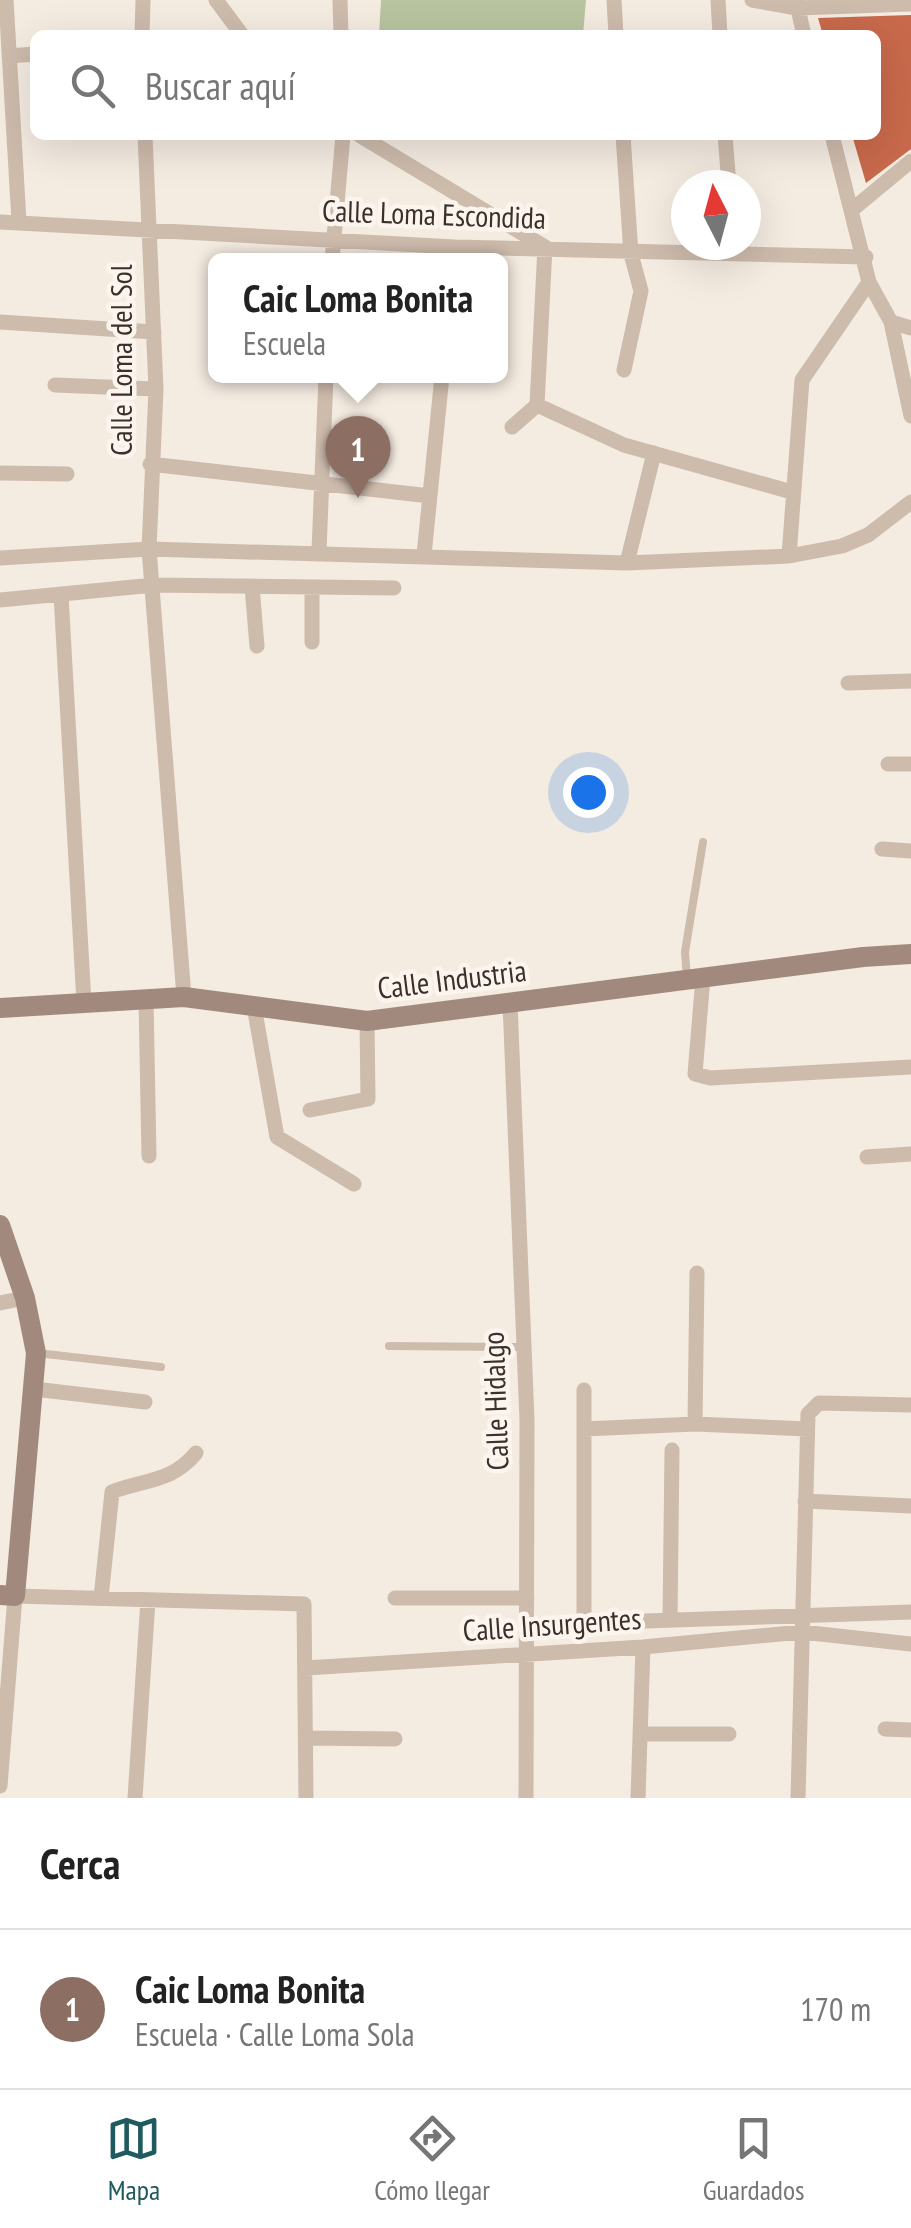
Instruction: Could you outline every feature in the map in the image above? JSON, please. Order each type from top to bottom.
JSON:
[{"type":"street","points":[[6,0],[19,221]]},
{"type":"street","points":[[142,30],[143,0]]},
{"type":"street","points":[[216,0],[238,30]]},
{"type":"street","points":[[340,0],[341,30]]},
{"type":"street","points":[[614,0],[616,30]]},
{"type":"street","points":[[718,0],[720,30]]},
{"type":"street","points":[[752,0],[911,4]]},
{"type":"street","points":[[796,4],[803,30]]},
{"type":"street","points":[[9,56],[30,54]]},
{"type":"street","name":"Calle Loma del Sol","points":[[145,140],[156,389],[149,550],[184,997]]},
{"type":"street","points":[[333,253],[342,140]]},
{"type":"street","points":[[366,140],[545,247],[537,405],[512,427]]},
{"type":"street","points":[[623,140],[631,254],[640,305],[624,370]]},
{"type":"street","points":[[725,140],[727,170]]},
{"type":"street","points":[[833,140],[866,257],[869,282],[891,322],[911,416]]},
{"type":"street","points":[[853,209],[911,161]]},
{"type":"street","name":"Calle Loma Escondida","points":[[0,222],[334,239],[446,253]]},
{"type":"street","name":"Calle Loma Escondida","points":[[467,253],[545,247],[631,254],[671,252]]},
{"type":"street","name":"Calle Loma Escondida","points":[[761,251],[866,257]]},
{"type":"street","points":[[789,556],[802,380],[869,282]]},
{"type":"street","points":[[0,322],[154,332]]},
{"type":"street","points":[[891,322],[911,328]]},
{"type":"street","points":[[319,551],[326,383]]},
{"type":"street","points":[[424,555],[441,383]]},
{"type":"street","points":[[55,385],[156,389]]},
{"type":"street","points":[[537,405],[624,445],[792,492]]},
{"type":"street","points":[[627,562],[654,453]]},
{"type":"street","points":[[150,464],[430,496]]},
{"type":"street","points":[[0,473],[67,474]]},
{"type":"street","points":[[0,558],[149,550],[319,551],[627,562],[789,556],[842,546],[868,535],[911,502]]},
{"type":"street","points":[[0,600],[154,585],[312,590],[394,588]]},
{"type":"street","points":[[252,587],[257,646]]},
{"type":"street","points":[[312,590],[312,642]]},
{"type":"street","points":[[61,594],[84,1003]]},
{"type":"street","points":[[848,682],[911,681]]},
{"type":"street","points":[[888,764],[911,764]]},
{"type":"street","points":[[882,849],[911,851]]},
{"type":"street","name":"Calle Industria","points":[[0,1008],[184,997],[367,1021],[911,954]]},
{"type":"street","points":[[695,978],[695,1074],[710,1078],[911,1067]]},
{"type":"street","points":[[146,999],[149,1156]]},
{"type":"street","name":"Calle Hidalgo","points":[[510,1003],[522,1347],[526,1798]]},
{"type":"street","points":[[254,1006],[277,1137],[354,1184]]},
{"type":"street","points":[[310,1110],[368,1099],[367,1021]]},
{"type":"street","points":[[867,1157],[910,1154],[911,1164]]},
{"type":"street","points":[[0,1225],[24,1298],[36,1353],[8,1596],[0,1786]]},
{"type":"street","points":[[696,1424],[697,1273]]},
{"type":"street","points":[[0,1303],[24,1298]]},
{"type":"street","points":[[34,1390],[145,1402]]},
{"type":"street","points":[[584,1390],[584,1622]]},
{"type":"street","points":[[798,1798],[810,1407],[820,1403],[911,1405]]},
{"type":"street","points":[[584,1428],[696,1424],[807,1429]]},
{"type":"street","points":[[670,1619],[672,1450]]},
{"type":"street","points":[[101,1598],[112,1492],[158,1483],[176,1473],[196,1453]]},
{"type":"street","points":[[806,1500],[911,1506]]},
{"type":"street","points":[[8,1596],[304,1604],[306,1798]]},
{"type":"street","points":[[395,1598],[526,1598]]},
{"type":"street","points":[[134,1798],[148,1600]]},
{"type":"street","points":[[526,1624],[911,1612]]},
{"type":"street","name":"Calle Insurgentes","points":[[306,1668],[644,1647],[802,1632],[911,1644]]},
{"type":"street","points":[[638,1798],[644,1647]]},
{"type":"street","points":[[886,1729],[911,1730]]},
{"type":"street","points":[[640,1734],[729,1734]]},
{"type":"street","points":[[306,1738],[395,1739]]},
{"type":"lane","points":[[695,978],[685,952],[703,842]]},
{"type":"lane","points":[[389,1346],[522,1347]]},
{"type":"lane","points":[[36,1353],[162,1367]]},
{"type":"green space","points":[[381,0],[586,0],[583,30],[379,30]]},
{"type":"building","points":[[911,15],[911,149],[866,183],[853,140],[881,140],[881,30],[822,30],[818,18]]},
{"type":"place","name":"Caic Loma Bonita","points":[[358,498]]}]
